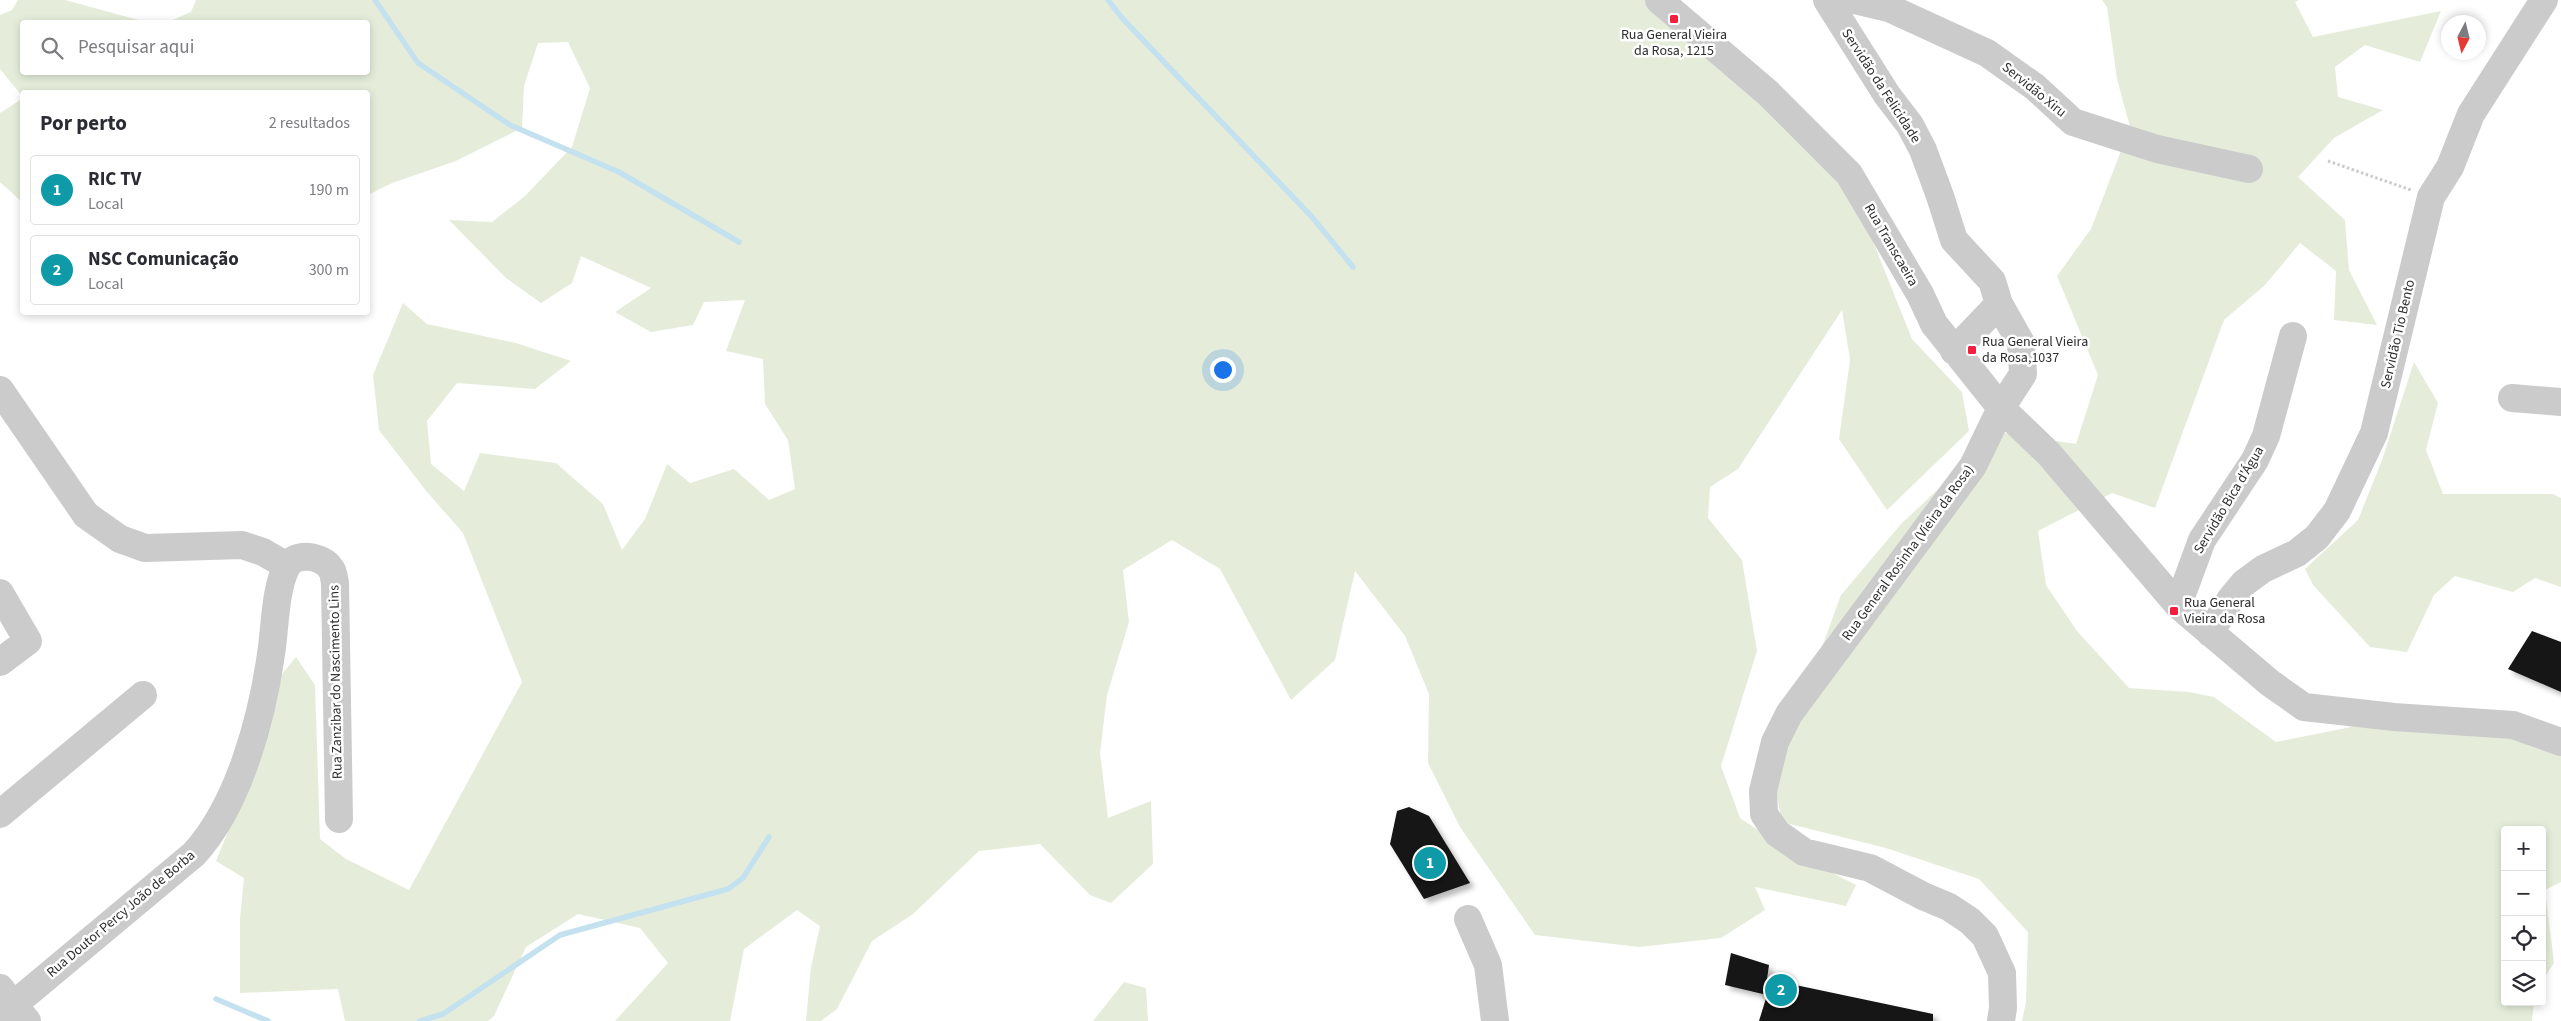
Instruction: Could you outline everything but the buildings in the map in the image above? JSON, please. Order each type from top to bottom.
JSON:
[{"type":"street","name":"Rua Transcaeira","points":[[1659,0],[1768,93],[1849,174],[1920,294],[1934,324],[2001,408]]},
{"type":"street","name":"Servidão da Felicidade","points":[[1827,0],[1887,95],[1910,125],[1926,159],[1954,240],[1992,282],[1999,304],[2021,343],[2023,374],[2001,408]]},
{"type":"street","name":"Servidão Xiru","points":[[1855,0],[1889,8],[1987,53],[2035,87],[2073,122],[2156,149],[2249,169]]},
{"type":"street","name":"Servidão Tio Bento","points":[[2210,633],[2230,600],[2244,583],[2263,570],[2297,553],[2317,536],[2337,511],[2374,433],[2431,196],[2450,167],[2471,114],[2544,0]]},
{"type":"street","points":[[1954,351],[1999,304]]},
{"type":"street","name":"Servidão Bica d'Água","points":[[2178,605],[2202,540],[2255,460],[2266,436],[2293,336]]},
{"type":"street","points":[[0,390],[86,515],[120,539],[145,548],[242,545],[263,552],[287,566]]},
{"type":"street","points":[[2512,398],[2561,402]]},
{"type":"street","points":[[2001,408],[2049,454],[2178,605],[2288,697],[2304,707],[2394,717],[2513,725],[2561,742]]},
{"type":"street","name":"Rua General Rosinha (Vieira da Rosa)","points":[[2001,408],[1974,466],[1789,714],[1775,742],[1762,791],[1764,814],[1768,820],[1777,833],[1804,852],[1870,868],[1923,896],[1949,907],[1975,926],[1985,936],[2002,973],[2003,1008],[2001,1021]]},
{"type":"street","name":"Rua Zanzibar do Nascimento Lins","points":[[287,566],[297,559],[312,556],[324,561],[332,570],[334,583],[340,819]]},
{"type":"street","name":"Rua Doutor Percy João de Borba","points":[[10,1007],[194,854],[207,840],[220,819],[240,772],[255,728],[270,666],[282,580],[287,566]]},
{"type":"street","points":[[0,593],[28,641],[0,662]]},
{"type":"street","points":[[0,814],[143,695]]},
{"type":"street","points":[[1468,919],[1488,965],[1494,1021]]},
{"type":"path","points":[[2328,161],[2431,196]]},
{"type":"green space","points":[[18,0],[65,0],[139,20],[20,20],[20,75],[370,75],[370,20],[173,20],[191,12],[196,0],[1651,0],[1833,172],[1870,234],[1912,339],[1962,392],[1969,431],[1887,510],[1839,439],[1850,360],[1842,310],[1738,469],[1710,487],[1708,518],[1742,560],[1757,651],[1721,766],[1740,818],[1791,852],[1856,885],[1846,906],[1755,887],[1765,910],[1721,938],[1639,947],[1535,935],[1460,827],[1428,763],[1429,694],[1405,636],[1355,571],[1335,660],[1291,700],[1220,569],[1172,540],[1123,570],[1129,622],[1107,695],[1100,753],[1108,818],[1151,801],[1153,864],[1111,903],[1090,895],[1040,844],[979,851],[913,914],[872,941],[837,1009],[821,1021],[806,1021],[811,967],[820,926],[797,910],[744,949],[730,1021],[615,1021],[668,963],[640,928],[578,914],[526,947],[494,1016],[488,1021],[345,1021],[338,989],[240,993],[240,918],[244,878],[216,861],[265,741],[278,679],[296,657],[315,685],[320,839],[346,859],[409,890],[522,682],[463,533],[427,492],[379,430],[373,375],[403,303],[427,324],[516,343],[571,361],[535,389],[457,383],[427,421],[431,464],[464,491],[480,453],[556,463],[603,504],[622,550],[645,519],[667,464],[690,483],[734,469],[769,500],[795,489],[788,440],[765,404],[763,359],[726,351],[745,300],[704,302],[693,325],[651,332],[615,312],[651,288],[581,256],[572,283],[541,303],[506,278],[449,220],[492,222],[525,196],[572,147],[590,88],[568,42],[538,43],[524,86],[522,128],[456,161],[392,183],[370,194],[370,90],[20,90],[20,94],[0,69],[0,15],[12,10]]},
{"type":"green space","points":[[2102,0],[2299,0],[2295,2],[2313,37],[2441,11],[2420,62],[2365,45],[2335,67],[2338,97],[2383,110],[2334,138],[2298,177],[2345,220],[2349,270],[2377,325],[2334,320],[2336,271],[2300,243],[2265,285],[2224,320],[2155,508],[2112,493],[2038,531],[2046,585],[2077,631],[2129,688],[2189,692],[2214,697],[2276,742],[2361,725],[2471,730],[2561,749],[2561,882],[2546,890],[2546,826],[2501,826],[2501,1006],[2534,1006],[2532,1021],[2022,1021],[2026,1002],[2028,932],[1979,879],[1886,848],[1782,822],[1772,770],[1797,715],[1841,595],[1901,524],[1999,432],[2076,444],[2098,375],[2057,276],[2091,229],[2130,127],[2117,79],[2107,7]]},
{"type":"green space","points":[[20,100],[20,200],[0,182],[0,113]]},
{"type":"green space","points":[[2414,362],[2438,403],[2426,450],[2443,494],[2553,494],[2561,498],[2561,587],[2535,578],[2513,592],[2455,576],[2434,595],[2407,652],[2370,647],[2313,585],[2305,569],[2358,520],[2382,460]]},
{"type":"green space","points":[[2546,898],[2554,963],[2546,975]]},
{"type":"green space","points":[[1124,982],[1146,988],[1148,1021],[1093,1021]]},
{"type":"waterway","points":[[375,0],[418,63],[510,125],[619,172],[739,242]]},
{"type":"waterway","points":[[1108,0],[1122,18],[1312,217],[1353,267]]},
{"type":"waterway","points":[[420,1021],[443,1014],[560,935],[728,889],[743,878],[769,837]]},
{"type":"waterway","points":[[216,999],[268,1021]]},
{"type":"place","name":"Rua General Vieira da Rosa, 1215","points":[[1674,19]]},
{"type":"place","name":"Rua General Vieira da Rosa,1037","points":[[1972,350]]},
{"type":"place","name":"Rua General Vieira da Rosa","points":[[2174,611]]},
{"type":"place","name":"RIC TV","points":[[1430,863]]},
{"type":"place","name":"NSC Comunicação","points":[[1781,990]]}]
